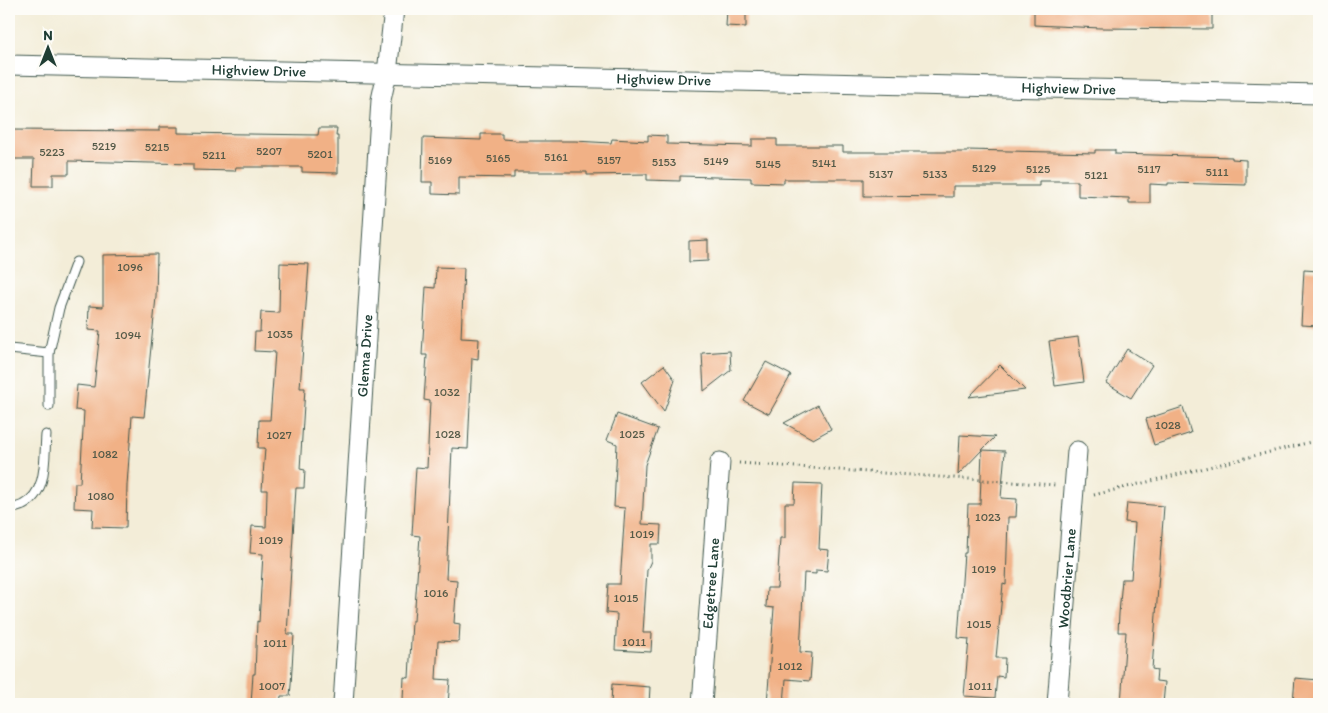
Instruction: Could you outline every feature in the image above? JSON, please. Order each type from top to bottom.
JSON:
[{"type":"street","name":"Glenna Drive","points":[[342,704],[365,380],[381,100],[387,73],[394,9]]},
{"type":"street","name":"Highview Drive","points":[[9,65],[1319,94]]},
{"type":"street","name":"Woodbrier Lane","points":[[1057,704],[1077,451]]},
{"type":"street","name":"Edgetree Lane","points":[[702,704],[720,462]]},
{"type":"lane","points":[[50,406],[48,353],[59,308],[76,262]]},
{"type":"lane","points":[[9,349],[48,353]]},
{"type":"lane","points":[[9,508],[15,509],[33,500],[43,481],[46,435]]},
{"type":"path","points":[[720,462],[1074,486],[1092,495],[1319,440]]},
{"type":"building","points":[[727,9],[746,9],[746,27],[726,26]]},
{"type":"building","points":[[1034,9],[1212,9],[1212,29],[1034,25]]},
{"type":"building","points":[[159,127],[178,127],[178,133],[318,135],[319,128],[337,128],[338,173],[302,172],[302,167],[236,167],[235,171],[193,170],[193,164],[69,161],[69,174],[53,174],[53,186],[33,186],[34,159],[9,159],[9,130],[159,131]]},
{"type":"building","points":[[481,134],[502,134],[502,139],[515,141],[611,143],[612,139],[648,141],[648,135],[667,136],[667,144],[752,146],[752,139],[777,139],[777,146],[843,146],[843,152],[967,152],[967,150],[1095,153],[1095,150],[1115,150],[1115,154],[1232,157],[1232,159],[1246,160],[1246,185],[1150,184],[1150,203],[1129,203],[1129,198],[1078,196],[1078,181],[1039,181],[1039,186],[953,186],[953,197],[864,196],[864,179],[784,179],[784,183],[751,182],[751,178],[680,176],[680,181],[647,180],[647,174],[587,175],[587,172],[514,172],[514,178],[459,177],[459,195],[432,194],[432,182],[422,182],[423,138],[481,140]]},
{"type":"building","points":[[708,240],[708,261],[689,262],[689,241]]},
{"type":"building","points":[[157,254],[156,297],[144,417],[132,416],[126,528],[92,527],[93,509],[74,508],[75,483],[80,483],[84,411],[75,410],[77,385],[94,387],[100,331],[88,330],[89,306],[103,307],[103,255]]},
{"type":"building","points":[[280,263],[309,264],[300,388],[305,388],[300,469],[305,470],[304,488],[296,488],[287,634],[294,634],[290,696],[281,696],[280,704],[251,704],[253,674],[255,674],[257,621],[259,622],[263,554],[250,553],[252,526],[266,527],[267,490],[262,490],[265,448],[258,448],[259,420],[270,420],[275,352],[254,351],[255,332],[260,332],[261,312],[279,313]]},
{"type":"building","points":[[436,267],[464,268],[461,338],[479,339],[478,359],[472,358],[468,449],[452,448],[446,579],[457,580],[454,623],[460,624],[459,642],[438,641],[436,679],[450,680],[448,704],[406,704],[406,700],[403,700],[404,677],[409,678],[420,536],[412,535],[416,467],[427,468],[430,401],[424,400],[427,355],[422,355],[426,287],[435,288]]},
{"type":"building","points":[[1304,270],[1319,271],[1319,326],[1301,325]]},
{"type":"building","points":[[1078,337],[1084,382],[1055,386],[1049,341]]},
{"type":"building","points":[[1127,349],[1152,365],[1131,398],[1106,383]]},
{"type":"building","points":[[730,351],[731,370],[704,391],[702,353]]},
{"type":"building","points":[[766,362],[791,375],[769,414],[744,401]]},
{"type":"building","points":[[664,365],[675,380],[664,412],[642,382]]},
{"type":"building","points":[[1000,365],[1025,390],[969,397]]},
{"type":"building","points":[[818,405],[831,429],[813,439],[784,423]]},
{"type":"building","points":[[1183,407],[1191,433],[1154,445],[1146,419]]},
{"type":"building","points":[[617,414],[658,429],[645,465],[642,524],[661,525],[660,544],[651,544],[651,561],[647,570],[643,633],[652,633],[651,652],[615,650],[617,614],[606,613],[608,584],[620,584],[625,508],[614,507],[617,444],[607,440]]},
{"type":"building","points":[[960,435],[995,437],[958,475]]},
{"type":"building","points":[[982,450],[1005,451],[1001,498],[1017,499],[1016,517],[1008,517],[1006,585],[1003,584],[996,658],[1005,658],[1004,677],[997,676],[995,698],[964,696],[969,639],[958,638],[964,553],[966,553],[968,504],[980,504]]},
{"type":"building","points":[[795,483],[822,484],[819,549],[829,550],[827,571],[816,570],[816,574],[804,573],[800,652],[812,653],[810,681],[786,679],[784,704],[767,704],[774,608],[766,607],[767,588],[777,588],[780,538],[785,538],[785,503],[794,503]]},
{"type":"building","points":[[1127,503],[1164,506],[1152,669],[1157,670],[1156,681],[1165,682],[1163,704],[1121,704],[1126,632],[1118,632],[1119,614],[1122,579],[1131,579],[1135,523],[1125,522]]},
{"type":"building","points":[[1295,678],[1319,680],[1319,704],[1293,704]]},
{"type":"building","points":[[612,684],[650,687],[649,704],[611,704]]}]
